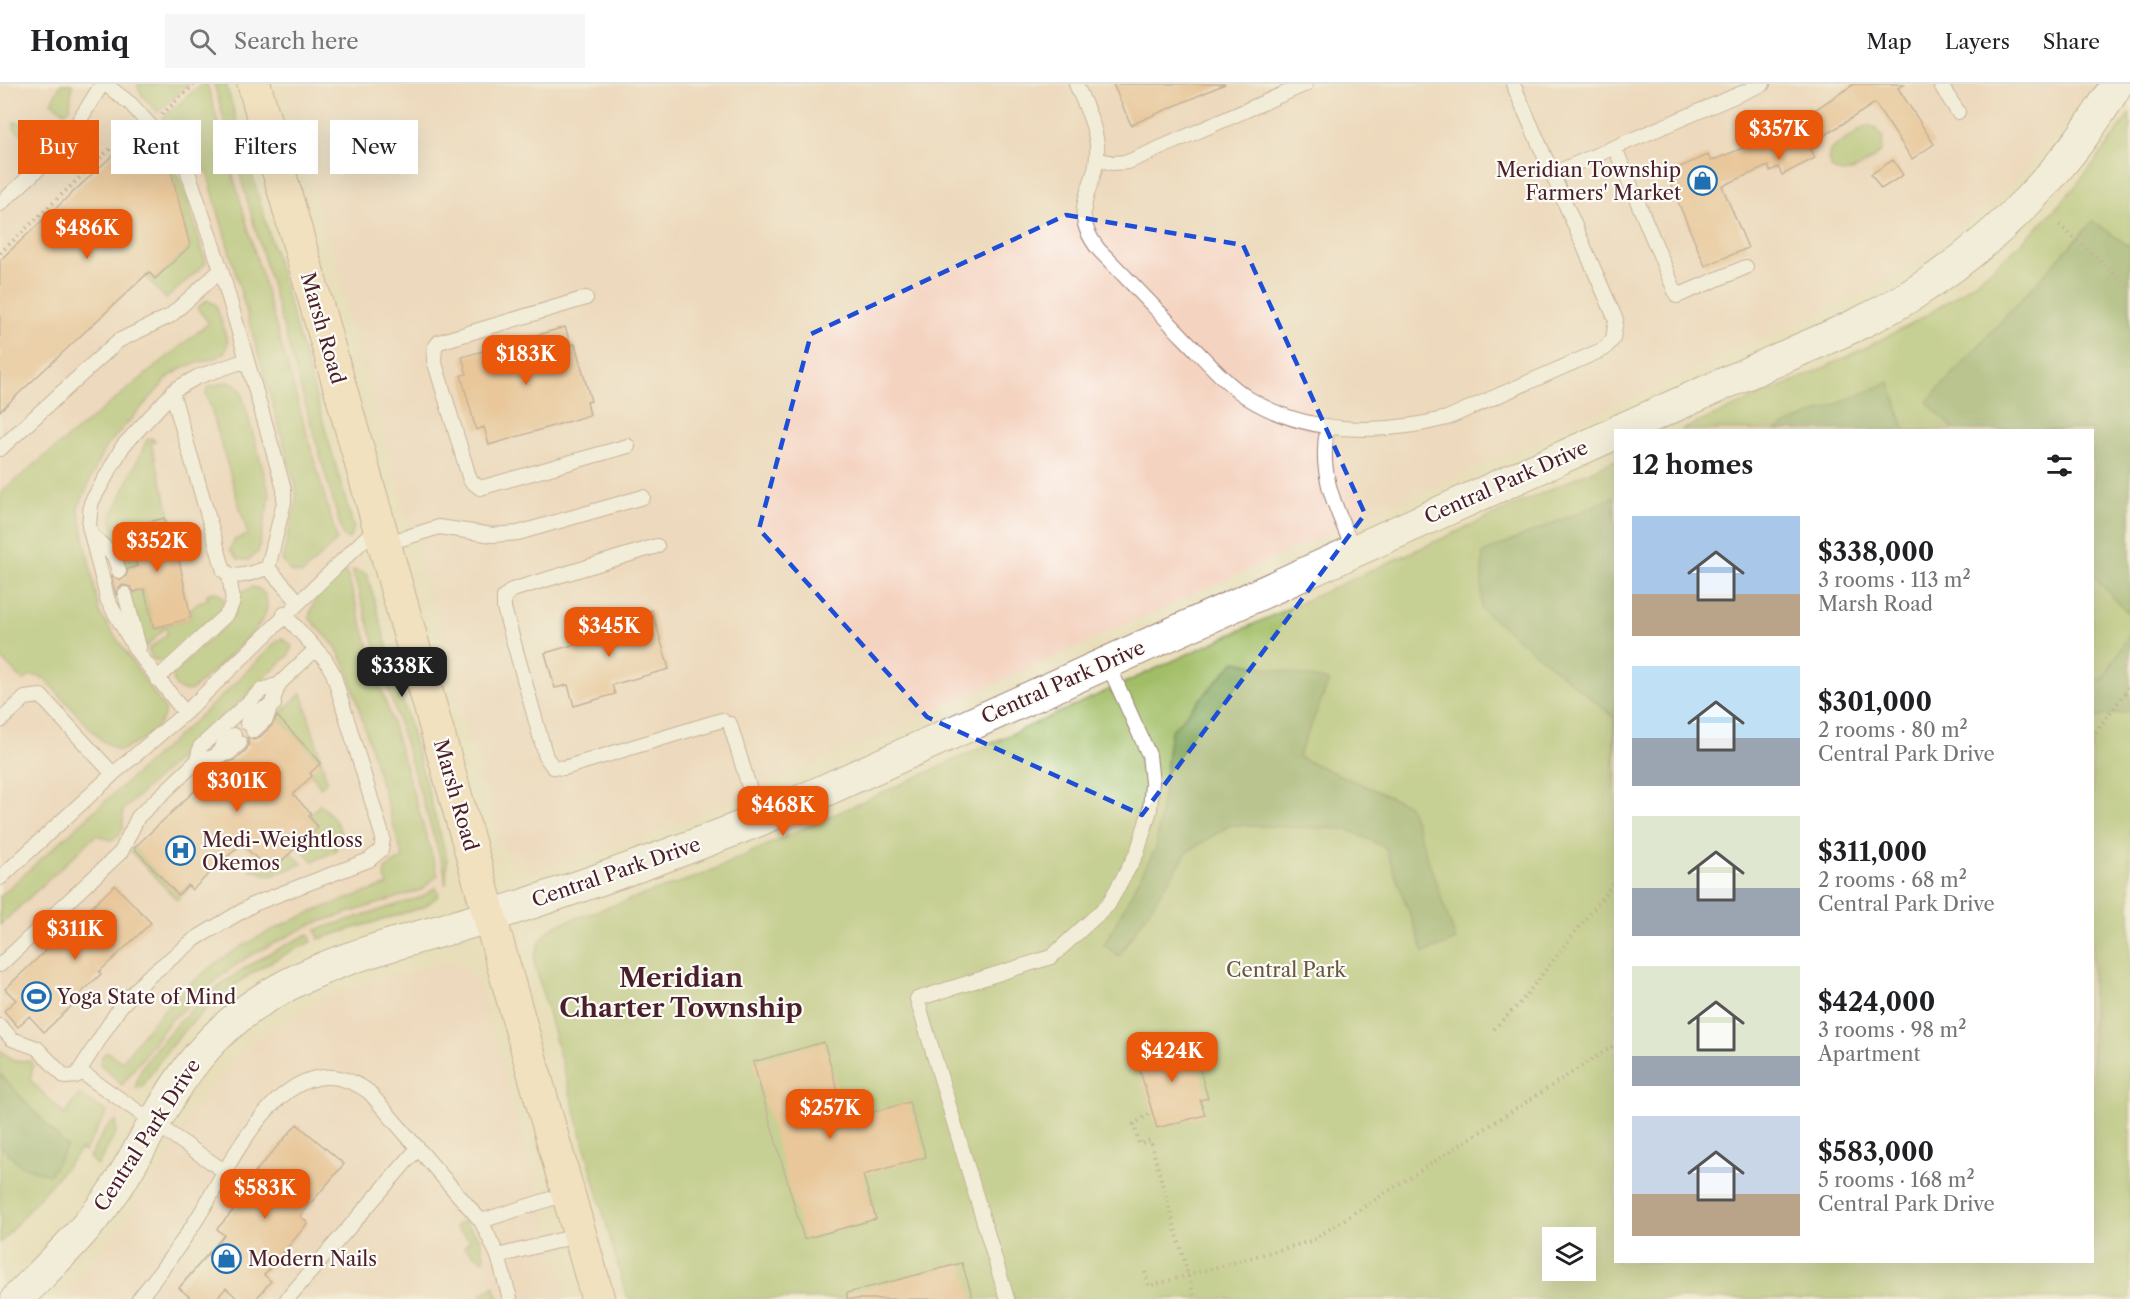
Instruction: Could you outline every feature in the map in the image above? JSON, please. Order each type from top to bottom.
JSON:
[{"type":"main road","name":"Marsh Road","points":[[255,84],[598,1299]]},
{"type":"street","points":[[1622,429],[1837,333],[1912,295],[1954,266],[1971,254],[2030,199],[2077,147],[2117,84]]},
{"type":"street","name":"Central Park Drive","points":[[17,1299],[102,1207],[136,1156],[152,1123],[184,1072],[203,1049],[234,1021],[279,989],[340,962],[491,916],[656,861],[759,820],[1614,434]]},
{"type":"lane","points":[[0,204],[64,145],[104,84],[146,120]]},
{"type":"lane","points":[[1076,84],[1094,131],[1097,159],[1083,212],[1086,229],[1099,250],[1229,384],[1270,409],[1328,426],[1397,428],[1447,417],[1609,345],[1616,332],[1616,321],[1513,84]]},
{"type":"lane","points":[[1097,159],[1112,163],[1128,162],[1306,84]]},
{"type":"lane","points":[[1552,174],[1763,84]]},
{"type":"lane","points":[[1941,84],[1958,112]]},
{"type":"lane","points":[[1615,148],[1677,296],[1746,267]]},
{"type":"lane","points":[[189,174],[221,270],[284,489],[284,502],[268,568]]},
{"type":"lane","points":[[0,449],[118,341],[171,316],[221,270]]},
{"type":"lane","points":[[586,298],[439,342],[435,347],[434,360],[470,480],[480,488],[628,446]]},
{"type":"lane","points":[[186,713],[143,659],[108,601],[92,535],[89,516],[91,503],[123,446],[172,392],[189,380],[247,360]]},
{"type":"lane","points":[[157,679],[228,613],[233,601],[229,575],[221,564],[172,392]]},
{"type":"lane","points":[[1328,426],[1323,455],[1325,475],[1354,550]]},
{"type":"lane","points":[[0,878],[113,774],[186,713],[298,601],[382,535],[439,527],[493,535],[518,533],[643,497]]},
{"type":"lane","points":[[92,535],[114,556],[119,571]]},
{"type":"lane","points":[[657,546],[512,590],[504,597],[504,608],[546,757],[553,767],[564,768],[726,722],[759,820]]},
{"type":"lane","points":[[268,568],[298,601]]},
{"type":"lane","points":[[229,575],[239,576],[268,568]]},
{"type":"lane","points":[[125,594],[143,659]]},
{"type":"lane","points":[[0,1026],[12,1039],[37,1048],[65,1077],[76,1076],[81,1072],[93,1047],[120,1006],[148,977],[195,939],[254,904],[369,860],[381,850],[383,838],[333,673],[316,649],[284,614]]},
{"type":"lane","points":[[197,761],[200,747],[262,690],[279,684],[316,649]]},
{"type":"lane","points":[[1007,1299],[917,999],[1051,957],[1108,905],[1137,853],[1150,810],[1152,783],[1149,755],[1107,662]]},
{"type":"lane","points":[[250,727],[266,718],[274,704],[279,684]]},
{"type":"lane","points":[[0,721],[25,698],[34,695],[41,696],[113,774]]},
{"type":"lane","points":[[0,965],[117,857],[125,846],[138,817],[197,761],[215,758],[223,746],[237,739]]},
{"type":"lane","points":[[81,1072],[152,1123],[224,1170]]},
{"type":"lane","points":[[139,1299],[181,1245],[224,1170],[267,1111],[296,1085],[318,1077],[341,1078],[369,1092],[418,1148],[481,1221],[498,1256],[510,1299]]},
{"type":"lane","points":[[287,1299],[418,1148]]},
{"type":"lane","points":[[481,1221],[569,1193]]},
{"type":"lane","points":[[498,1256],[580,1235]]},
{"type":"path","points":[[149,120],[163,114],[195,84]]},
{"type":"path","points":[[0,253],[111,147]]},
{"type":"path","points":[[2059,225],[2130,287]]},
{"type":"path","points":[[2094,734],[2130,686]]},
{"type":"path","points":[[1494,1029],[1520,1003],[1614,883]]},
{"type":"path","points":[[1145,1272],[1149,1286],[1311,1241],[1614,1045]]},
{"type":"path","points":[[1149,1114],[1134,1124],[1139,1144],[1150,1140],[1195,1299]]},
{"type":"highlighted area","points":[[1066,215],[1243,245],[1365,514],[1142,815],[927,717],[759,529],[811,334]]},
{"type":"shaded area","points":[[0,84],[226,84],[236,120],[213,120],[213,174],[251,174],[448,868],[446,885],[430,903],[299,948],[238,983],[188,1027],[148,1077],[97,1166],[0,1061]]},
{"type":"shaded area","points":[[284,84],[2090,84],[2079,103],[2014,183],[1935,250],[1871,290],[724,805],[638,840],[538,870],[512,861],[500,843],[310,174],[318,174],[318,120],[294,120]]},
{"type":"shaded area","points":[[448,962],[466,969],[480,986],[568,1299],[57,1299],[92,1262],[126,1220],[159,1171],[192,1110],[244,1050],[269,1030],[323,999],[352,987]]},
{"type":"green space","points":[[61,84],[72,84],[70,108],[65,112],[51,102]]},
{"type":"green space","points":[[137,84],[189,84],[158,112],[142,95]]},
{"type":"green space","points":[[201,84],[207,84],[217,120],[213,120],[213,174],[233,174],[337,540],[302,574],[291,572],[282,560],[296,502],[296,487],[207,172],[201,162],[201,120],[165,120],[163,118]]},
{"type":"green space","points":[[214,84],[226,84],[236,120],[224,120]]},
{"type":"green space","name":"Central Park","points":[[2130,113],[2130,1299],[627,1299],[534,962],[540,941],[551,929],[556,925],[699,876],[1614,460],[1614,1263],[2094,1263],[2094,429],[1683,429],[1798,379],[1913,323],[1977,281],[2034,231],[2085,174]]},
{"type":"green space","points":[[14,122],[18,122],[18,131],[14,128]]},
{"type":"green space","points":[[1867,126],[1874,127],[1883,137],[1881,151],[1857,169],[1843,173],[1836,171],[1829,162],[1831,149]]},
{"type":"green space","points":[[171,174],[177,174],[185,190],[206,263],[166,299],[145,276],[149,272],[155,279],[190,246]]},
{"type":"green space","points":[[240,174],[252,174],[354,529],[350,538],[343,536]]},
{"type":"green space","points":[[2093,221],[2130,247],[2130,615],[2094,577],[2094,429],[1954,429],[1927,402]]},
{"type":"green space","points":[[207,300],[216,305],[228,342],[225,352],[218,357],[184,367],[170,376],[104,449],[78,508],[100,614],[165,710],[160,723],[154,730],[140,741],[119,751],[101,740],[44,678],[32,675],[23,681],[0,657],[0,493],[209,323],[197,308]]},
{"type":"green space","points":[[227,382],[235,384],[241,391],[270,495],[258,552],[248,560],[238,559],[230,550],[234,540],[248,535],[206,392],[209,387]]},
{"type":"green space","points":[[1890,382],[1904,429],[1777,429]]},
{"type":"green space","points":[[152,438],[155,441],[151,443],[175,533],[152,556],[138,565],[123,570],[113,531],[112,515],[147,440]]},
{"type":"green space","points":[[1614,497],[1614,717],[1481,609],[1483,553]]},
{"type":"green space","points":[[352,570],[367,574],[447,859],[446,885],[444,870]]},
{"type":"green space","points":[[346,571],[438,875],[421,890],[310,925],[249,956],[222,975],[170,1021],[122,1085],[100,1064],[103,1055],[107,1052],[122,1062],[178,995],[208,970],[238,948],[271,930],[346,899],[388,885],[384,874],[386,868],[403,858],[348,671],[335,646],[309,618],[322,590]]},
{"type":"green space","points":[[253,587],[265,596],[267,605],[262,620],[239,646],[192,690],[179,689],[174,684],[175,671],[229,622],[241,592]]},
{"type":"green space","points":[[144,589],[154,628],[164,626],[164,629],[146,647],[129,593]]},
{"type":"green space","points":[[217,592],[224,598],[222,609],[167,661],[154,660],[148,650],[167,634],[166,625],[191,618],[189,610],[199,602],[208,599],[207,594]]},
{"type":"green space","points":[[2130,633],[2130,711],[2094,718],[2094,682],[2103,679]]},
{"type":"green space","points":[[282,638],[292,646],[289,655],[123,810],[123,829],[118,837],[111,840],[96,835],[0,925],[0,896],[221,697]]},
{"type":"green space","points":[[1235,661],[1329,681],[1298,757],[1409,805],[1456,940],[1424,953],[1385,847],[1347,829],[1230,825],[1187,852],[1119,956],[1104,945],[1156,848],[1171,731]]},
{"type":"green space","points":[[302,693],[327,781],[320,787],[310,773],[320,762],[277,716]]},
{"type":"green space","points":[[320,804],[335,820],[340,838],[334,852],[313,861],[298,846],[318,827],[309,816]]},
{"type":"green space","points":[[134,848],[178,895],[188,886],[190,888],[177,900],[130,851]]},
{"type":"green space","points":[[291,852],[302,864],[271,876],[250,869],[261,861],[271,871]]},
{"type":"green space","points":[[436,887],[439,895],[424,907],[319,939],[316,930],[422,897]]},
{"type":"green space","points":[[309,934],[312,942],[262,967],[216,1000],[176,1040],[143,1086],[136,1088],[139,1075],[149,1057],[194,1007],[248,966]]},
{"type":"green space","points":[[0,1050],[14,1061],[31,1061],[33,1066],[30,1080],[65,1115],[79,1095],[107,1112],[84,1152],[81,1149],[0,1243]]},
{"type":"green space","points":[[0,1074],[67,1147],[49,1175],[22,1166],[0,1146]]},
{"type":"green space","points":[[116,1121],[116,1133],[97,1166],[89,1157],[107,1127]]},
{"type":"green space","points":[[463,1221],[480,1239],[485,1258],[483,1261],[464,1247],[470,1240],[455,1227]]},
{"type":"green space","points":[[494,1286],[499,1299],[487,1299],[481,1294]]},
{"type":"building","points":[[1113,84],[1225,84],[1131,125]]},
{"type":"building","name":"Meridian Township Farmers' Market","points":[[1854,84],[1904,84],[1898,88],[1934,144],[1912,159],[1875,103],[1816,141],[1819,145],[1811,149],[1815,158],[1782,175],[1778,167],[1770,171],[1768,166],[1722,186],[1748,248],[1705,266],[1666,173],[1708,155],[1711,161],[1755,143],[1753,139],[1761,134],[1757,126],[1790,109],[1793,117],[1801,113],[1804,117]]},
{"type":"building","points":[[111,157],[111,174],[172,174],[190,246],[155,279],[149,272],[0,411],[0,260],[93,174],[99,174],[99,168]]},
{"type":"building","points":[[1893,160],[1903,175],[1881,189],[1871,174]]},
{"type":"building","points":[[565,327],[571,345],[575,344],[591,401],[587,402],[590,415],[489,445],[484,427],[476,430],[461,375],[467,374],[462,357]]},
{"type":"building","points":[[164,518],[172,546],[176,545],[191,618],[154,628],[144,589],[134,592],[131,587],[123,585],[118,588],[116,595],[111,575],[121,580],[126,576],[128,569],[137,566],[127,528]]},
{"type":"building","points":[[652,610],[669,669],[612,685],[615,694],[574,706],[568,685],[555,688],[545,653],[597,638],[594,627]]},
{"type":"building","points":[[277,716],[321,763],[310,773],[312,776],[293,794],[311,814],[309,816],[318,827],[271,871],[241,844],[192,890],[188,885],[178,895],[134,848],[223,764],[235,760],[246,750],[249,745],[247,738],[254,740],[259,738],[272,725]]},
{"type":"building","points":[[115,885],[151,923],[99,972],[101,974],[79,995],[81,997],[44,1032],[29,1016],[18,1027],[4,1011],[16,1000],[5,989]]},
{"type":"building","points":[[1183,1038],[1188,1055],[1194,1050],[1208,1098],[1200,1100],[1205,1115],[1157,1128],[1135,1054]]},
{"type":"building","points":[[824,1042],[846,1120],[909,1102],[926,1157],[863,1175],[876,1219],[804,1239],[753,1062]]},
{"type":"building","points":[[297,1124],[344,1164],[300,1216],[308,1223],[264,1275],[271,1281],[256,1299],[238,1299],[226,1288],[216,1299],[192,1299],[179,1288],[224,1235],[217,1229],[262,1177],[255,1172]]},
{"type":"building","points":[[962,1263],[973,1299],[847,1299],[847,1293]]},
{"type":"place","name":"Meridian Township Farmers' Market","points":[[1702,181]]},
{"type":"place","name":"Medi-Weightloss Okemos","points":[[181,851]]},
{"type":"place","name":"Yoga State of Mind","points":[[36,997]]},
{"type":"place","name":"Modern Nails","points":[[227,1259]]},
{"type":"district","name":"Meridian Charter Township","points":[[681,993]]}]
